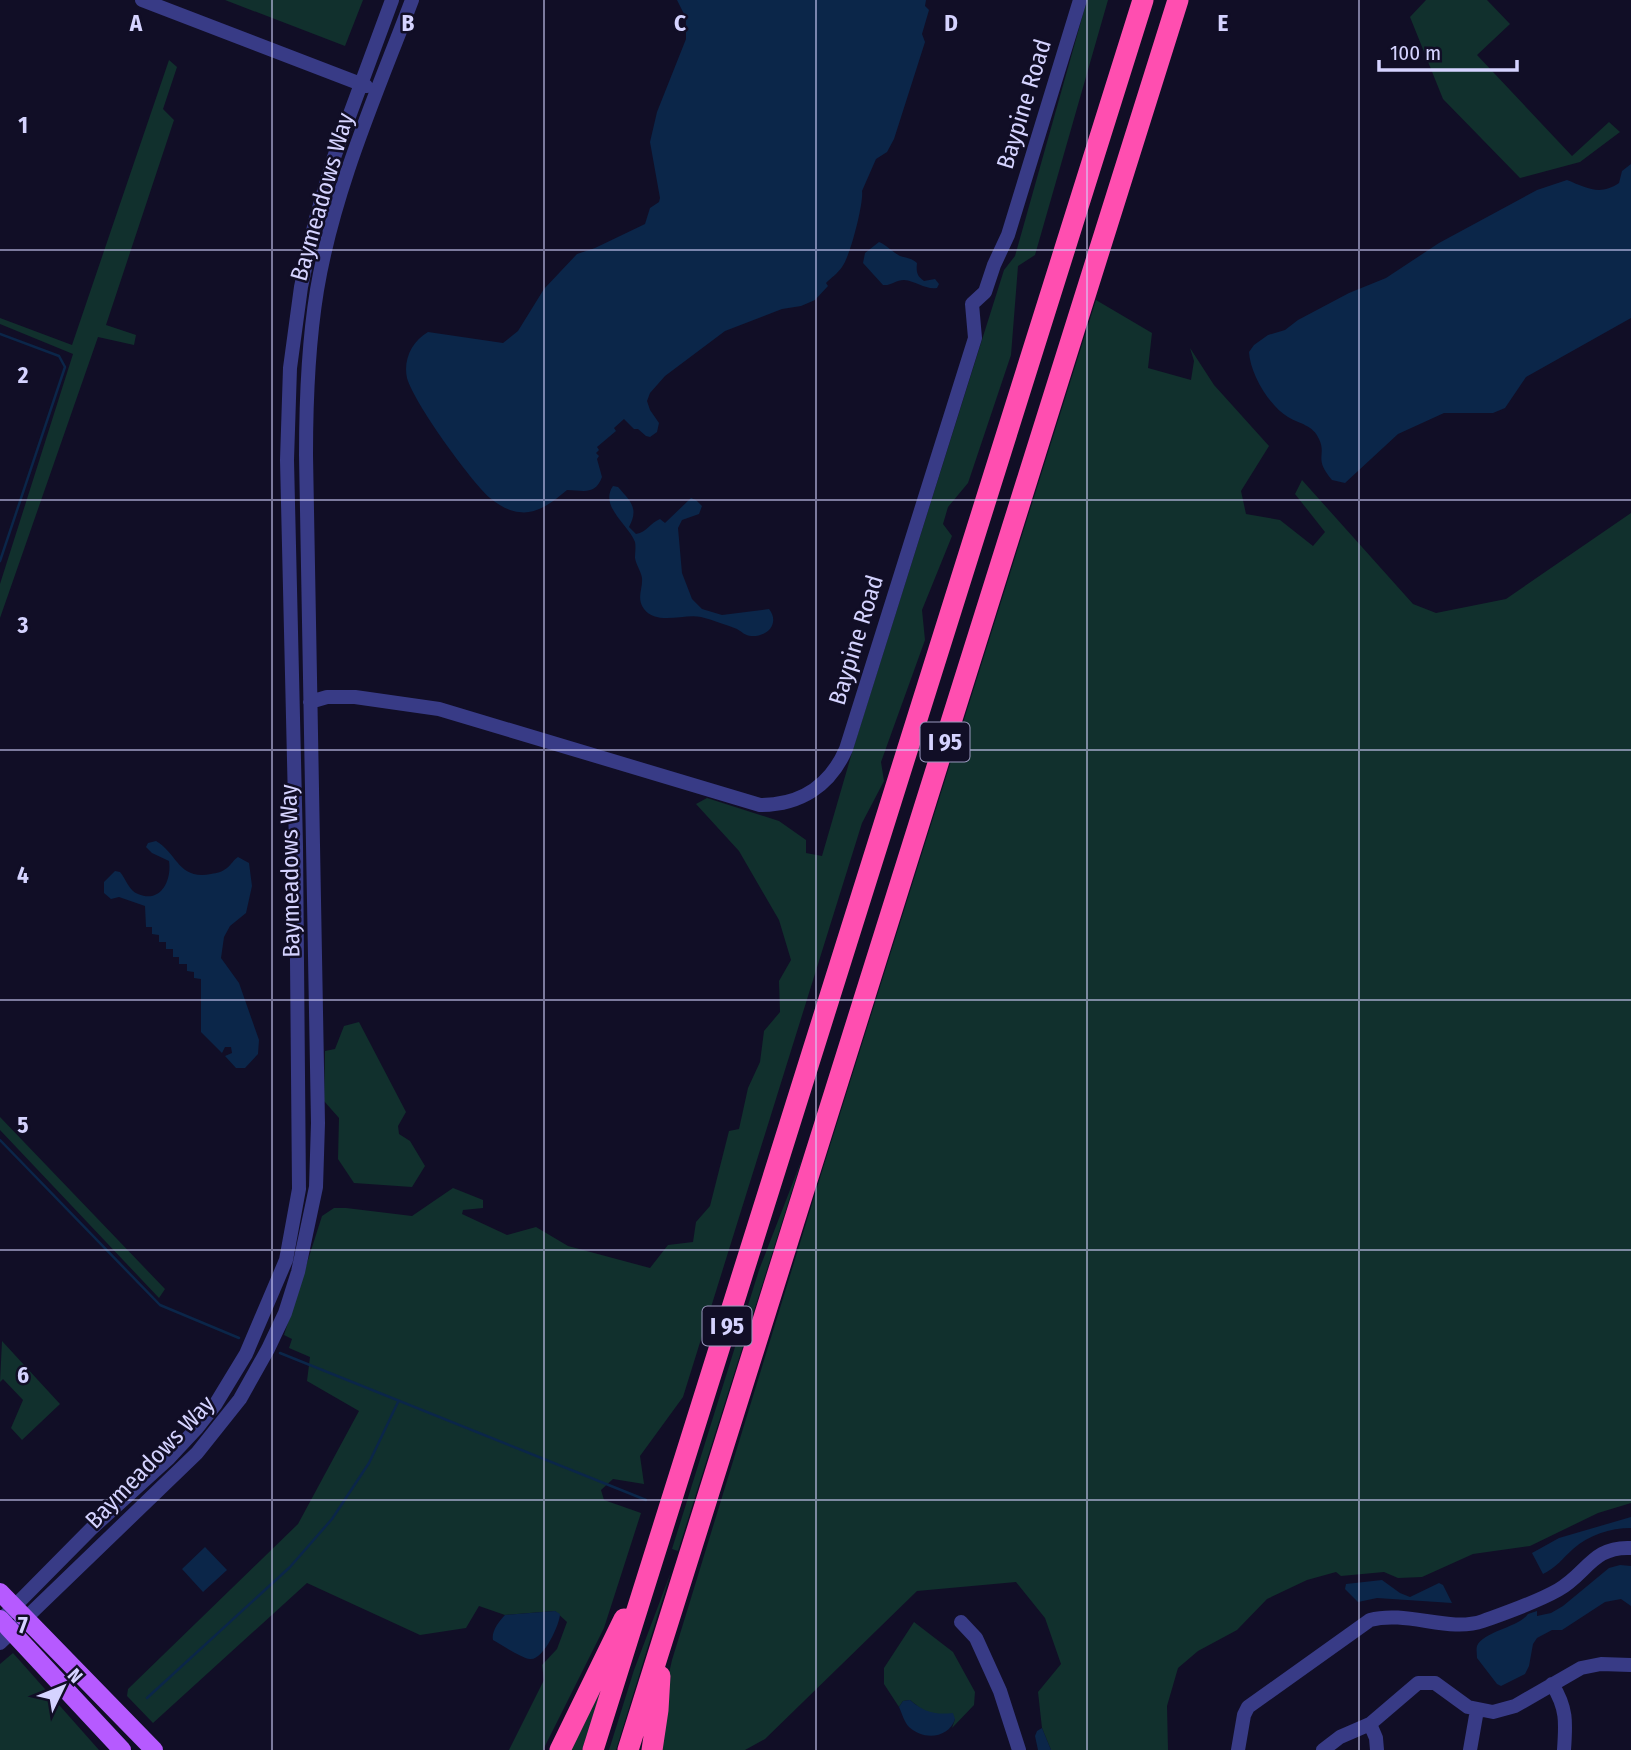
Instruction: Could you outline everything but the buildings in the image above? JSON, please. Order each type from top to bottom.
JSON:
[{"type":"highway","name":"I 95","points":[[593,1750],[1143,0]]},
{"type":"highway","name":"I 95","points":[[628,1750],[1178,0]]},
{"type":"highway","points":[[560,1750],[655,1554]]},
{"type":"highway","points":[[652,1750],[658,1710],[661,1646]]},
{"type":"main road","points":[[0,1592],[154,1750]]},
{"type":"main road","points":[[2,1627],[122,1750]]},
{"type":"street","points":[[142,0],[378,90]]},
{"type":"street","name":"Baymeadows Way","points":[[19,1612],[91,1529],[169,1458],[215,1405],[246,1354],[286,1260],[299,1189],[296,832],[287,460],[290,368],[301,287],[321,199],[360,83],[392,0]]},
{"type":"street","name":"Baymeadows Way","points":[[2,1627],[208,1440],[240,1399],[268,1349],[285,1313],[302,1259],[316,1187],[317,1110],[306,419],[309,356],[317,289],[328,241],[352,159],[412,0]]},
{"type":"street","name":"Baypine Road","points":[[310,702],[327,697],[355,697],[439,709],[505,727],[749,804],[771,805],[793,801],[825,782],[846,749],[975,338],[972,304],[985,292],[1008,235],[1080,0]]},
{"type":"street","points":[[301,287],[317,289]]},
{"type":"street","points":[[197,1428],[208,1440]]},
{"type":"street","points":[[1238,1750],[1244,1714],[1248,1707],[1370,1620],[1394,1617],[1462,1624],[1481,1622],[1559,1590],[1599,1555],[1612,1550],[1631,1548]]},
{"type":"street","points":[[961,1622],[976,1638],[981,1649],[1000,1691],[1019,1750]]},
{"type":"street","points":[[1323,1750],[1340,1737],[1370,1724],[1411,1688],[1426,1681],[1441,1686],[1462,1704],[1476,1710],[1493,1712],[1515,1706],[1571,1672],[1591,1665],[1631,1665]]},
{"type":"street","points":[[1552,1684],[1563,1706],[1566,1721],[1564,1750]]},
{"type":"street","points":[[1471,1750],[1476,1710]]},
{"type":"street","points":[[1370,1724],[1377,1738],[1377,1750]]},
{"type":"green space","points":[[225,0],[363,0],[345,46]]},
{"type":"green space","points":[[1087,0],[1108,0],[1035,255],[1018,266],[1011,355],[968,483],[948,507],[943,524],[952,536],[922,610],[925,640],[881,762],[884,781],[862,823],[683,1397],[640,1456],[644,1484],[613,1479],[601,1490],[604,1500],[641,1513],[604,1628],[543,1750],[509,1750],[544,1680],[542,1665],[557,1649],[567,1622],[555,1611],[505,1615],[479,1606],[466,1628],[420,1635],[307,1583],[153,1723],[127,1696],[128,1689],[298,1524],[359,1411],[307,1381],[310,1357],[289,1348],[292,1339],[284,1335],[322,1216],[334,1208],[346,1208],[412,1216],[453,1188],[483,1200],[483,1208],[463,1210],[462,1214],[507,1235],[536,1227],[568,1246],[650,1268],[668,1245],[693,1242],[696,1222],[710,1206],[729,1131],[739,1129],[748,1088],[760,1062],[764,1031],[780,1012],[779,981],[791,960],[779,920],[739,851],[696,804],[707,798],[779,821],[806,840],[806,853],[822,856],[853,749],[1004,270],[1015,256]]},
{"type":"green space","points":[[1426,0],[1487,0],[1510,24],[1477,55],[1572,156],[1609,122],[1620,132],[1580,162],[1520,178],[1443,99],[1410,17]]},
{"type":"green space","points":[[169,60],[177,67],[163,109],[174,120],[106,325],[136,335],[134,345],[98,337],[0,618],[0,584],[73,354],[0,324],[0,318],[72,345]]},
{"type":"green space","points":[[1096,300],[1152,333],[1148,368],[1191,380],[1194,361],[1190,348],[1214,385],[1269,446],[1241,491],[1246,514],[1280,520],[1313,546],[1325,532],[1295,494],[1302,480],[1413,604],[1436,613],[1506,599],[1631,513],[1631,1503],[1598,1513],[1530,1546],[1473,1554],[1422,1577],[1398,1578],[1384,1572],[1341,1576],[1336,1572],[1307,1580],[1267,1599],[1237,1630],[1198,1651],[1178,1668],[1167,1706],[1168,1750],[1051,1750],[1042,1728],[1038,1692],[1061,1664],[1045,1618],[1016,1582],[917,1591],[765,1739],[745,1750],[655,1750],[672,1660],[823,1168]]},
{"type":"green space","points":[[359,1022],[406,1112],[398,1126],[399,1134],[410,1141],[425,1166],[412,1187],[354,1183],[338,1159],[339,1118],[324,1101],[325,1051],[335,1049],[344,1026]]},
{"type":"green space","points":[[0,1117],[165,1289],[159,1298],[0,1130]]},
{"type":"green space","points":[[802,1159],[678,1551],[672,1549],[759,1270]]},
{"type":"green space","points":[[2,1341],[60,1404],[22,1440],[11,1428],[23,1400],[3,1379],[0,1382]]},
{"type":"green space","points":[[671,1572],[616,1750],[609,1750],[634,1670]]},
{"type":"green space","points":[[914,1622],[953,1652],[975,1692],[974,1705],[952,1728],[955,1719],[925,1712],[910,1700],[903,1701],[899,1707],[884,1684],[884,1668]]},
{"type":"green space","points":[[13,1653],[99,1750],[0,1750],[0,1664]]},
{"type":"green space","points":[[596,1694],[600,1695],[582,1750],[569,1750]]},
{"type":"water","points":[[677,0],[926,0],[925,6],[929,10],[922,34],[925,42],[894,139],[887,152],[876,159],[862,191],[859,217],[849,252],[840,269],[826,283],[828,286],[815,300],[801,306],[782,309],[725,331],[665,376],[650,393],[647,401],[659,423],[657,432],[650,437],[646,436],[624,419],[614,428],[616,431],[597,447],[602,477],[596,487],[588,491],[567,490],[551,503],[532,511],[511,510],[490,498],[457,459],[420,405],[407,378],[406,364],[417,340],[428,332],[503,343],[518,331],[544,289],[577,254],[645,224],[650,208],[659,202],[660,198],[650,142],[657,112],[686,39],[686,18]]},
{"type":"water","points":[[1631,164],[1631,318],[1526,377],[1505,408],[1493,413],[1444,413],[1398,434],[1345,483],[1332,480],[1323,467],[1321,445],[1316,434],[1281,412],[1262,388],[1250,360],[1249,352],[1254,345],[1349,293],[1386,278],[1439,243],[1537,190],[1567,180],[1593,189],[1606,189],[1619,183],[1622,171]]},
{"type":"water","points":[[879,242],[917,263],[920,277],[924,281],[935,279],[939,284],[937,288],[904,280],[883,285],[863,263],[865,253]]},
{"type":"water","points":[[613,486],[618,487],[632,505],[633,515],[629,527],[636,534],[660,519],[665,523],[691,498],[696,500],[702,506],[699,514],[682,520],[678,528],[682,573],[692,599],[702,609],[722,615],[769,609],[773,624],[767,632],[749,636],[701,617],[656,617],[644,609],[640,601],[642,578],[635,558],[635,542],[612,508],[610,493]]},
{"type":"water","points":[[156,841],[185,870],[200,875],[219,872],[238,857],[249,863],[252,886],[246,913],[230,926],[224,937],[221,958],[239,983],[259,1040],[258,1054],[245,1068],[236,1068],[225,1056],[232,1053],[231,1047],[225,1047],[222,1053],[201,1032],[201,979],[194,978],[194,972],[187,971],[187,964],[179,964],[179,957],[173,957],[173,949],[166,949],[166,942],[159,942],[159,935],[152,934],[152,927],[146,927],[145,906],[119,897],[111,899],[104,893],[104,882],[115,871],[120,872],[135,892],[146,896],[159,893],[169,876],[169,861],[146,847],[148,843]]},
{"type":"water","points":[[1631,1517],[1631,1528],[1615,1529],[1593,1536],[1543,1574],[1532,1553],[1559,1538]]},
{"type":"water","points":[[205,1547],[227,1570],[203,1592],[182,1569]]},
{"type":"water","points":[[1631,1566],[1631,1606],[1621,1599],[1605,1602],[1562,1630],[1552,1630],[1537,1638],[1525,1674],[1501,1686],[1497,1684],[1477,1658],[1477,1646],[1481,1641],[1517,1623],[1528,1614],[1537,1611],[1537,1616],[1551,1613],[1609,1568]]},
{"type":"water","points":[[1382,1580],[1410,1597],[1439,1583],[1443,1585],[1452,1603],[1377,1598],[1358,1602],[1345,1589],[1346,1584]]},
{"type":"water","points":[[555,1611],[560,1614],[554,1633],[535,1658],[522,1656],[493,1640],[494,1630],[505,1615]]},
{"type":"water","points":[[910,1700],[930,1712],[953,1713],[955,1719],[952,1725],[942,1734],[929,1736],[915,1731],[907,1725],[899,1707],[903,1701]]},
{"type":"water","points":[[1042,1728],[1051,1750],[1038,1750],[1035,1736]]},
{"type":"waterway","points":[[0,334],[59,356],[65,367],[0,561]]},
{"type":"waterway","points":[[0,1140],[160,1305],[239,1338]]},
{"type":"waterway","points":[[280,1353],[646,1500]]},
{"type":"waterway","points":[[147,1698],[290,1567],[332,1519],[369,1463],[398,1402]]}]
